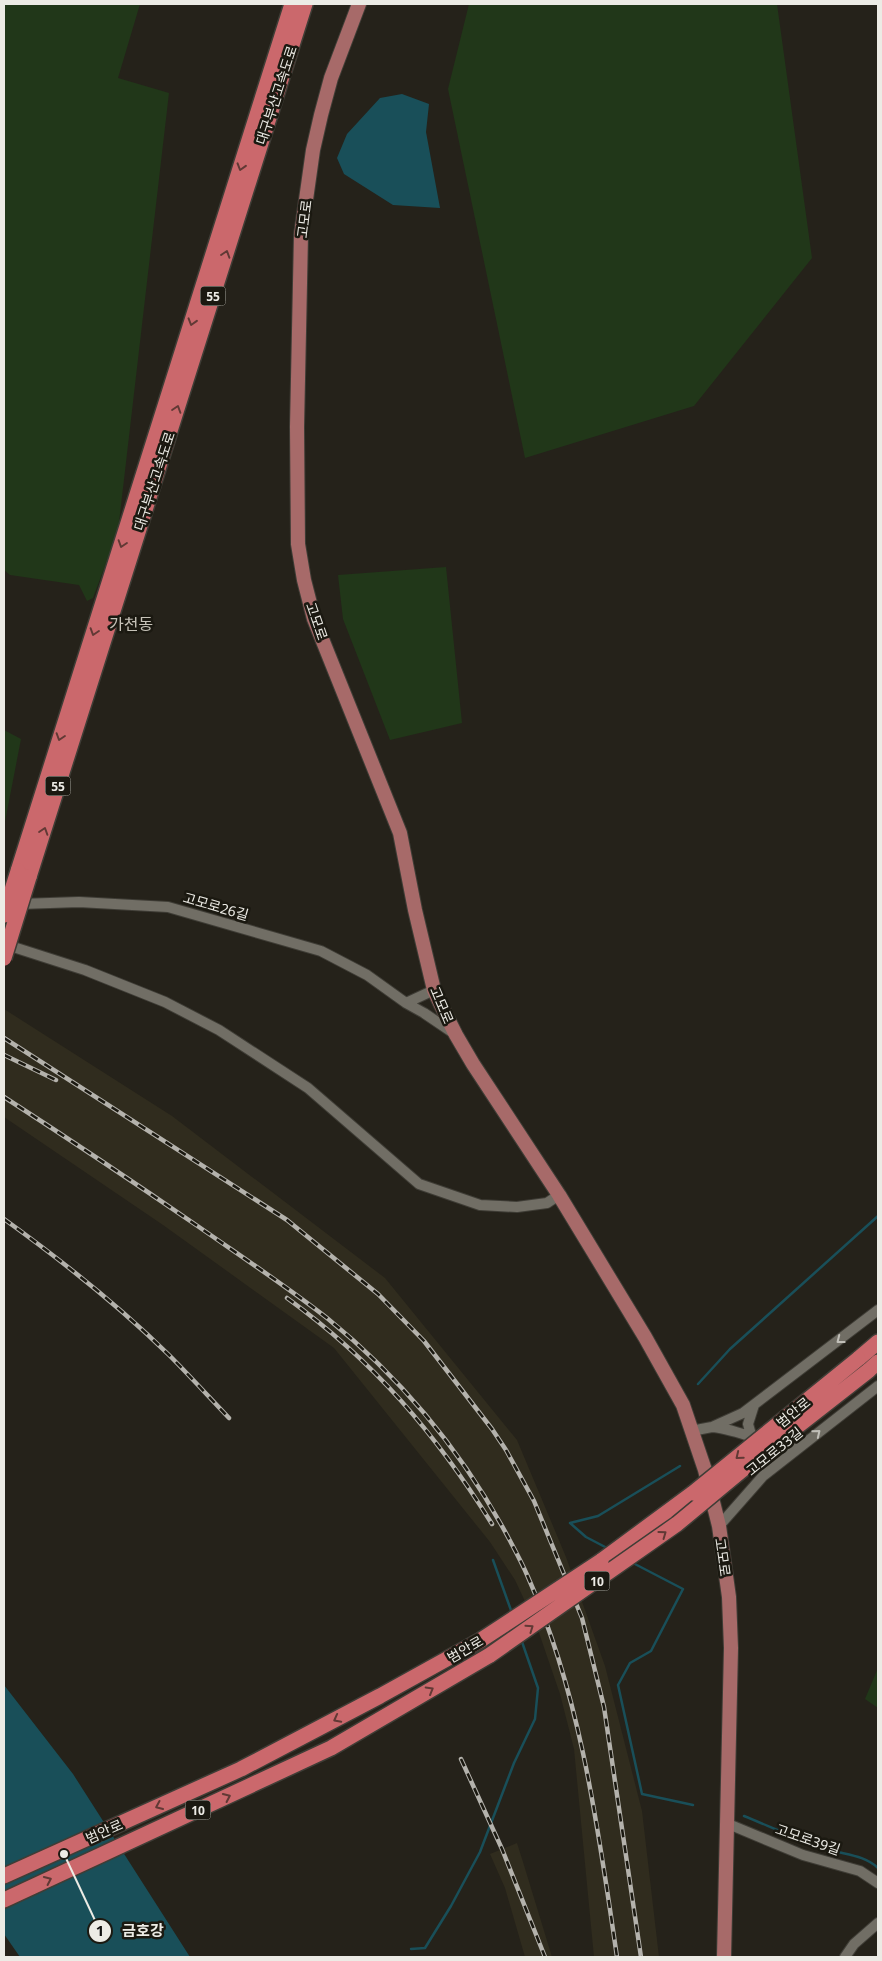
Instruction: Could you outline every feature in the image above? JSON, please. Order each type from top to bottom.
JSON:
[{"type":"highway","name":"대구부산고속도로","points":[[4,958],[23,874],[114,587],[292,4]]},
{"type":"highway","name":"대구부산고속도로","points":[[114,587],[305,4]]},
{"type":"highway","name":"대구부산고속도로","points":[[4,915],[23,874]]},
{"type":"highway","name":"범안로","points":[[4,1900],[331,1748],[490,1655],[677,1524],[868,1364],[878,1342]]},
{"type":"highway","name":"범안로","points":[[4,1876],[241,1769],[380,1696],[481,1640],[601,1561],[868,1364]]},
{"type":"main road","name":"고모로","points":[[359,4],[331,78],[320,115],[301,236],[297,427],[298,544],[314,619],[400,833],[415,910],[434,990],[456,1035],[525,1146],[559,1195],[645,1337],[682,1405],[705,1470],[719,1526],[729,1597],[731,1648],[724,1957]]},
{"type":"street","name":"고모로26길","points":[[4,911],[16,909],[20,904],[78,902],[168,907],[321,952],[367,975],[456,1035]]},
{"type":"street","points":[[4,944],[85,970],[166,1002],[219,1030],[308,1088],[419,1184],[480,1205],[517,1207],[547,1203],[559,1195]]},
{"type":"street","points":[[406,1003],[434,990]]},
{"type":"street","points":[[691,1431],[712,1427],[743,1413],[878,1310]]},
{"type":"street","name":"고모로33길","points":[[719,1526],[758,1480],[878,1386]]},
{"type":"street","points":[[752,1438],[748,1424],[754,1404]]},
{"type":"street","points":[[712,1427],[729,1430],[776,1446],[796,1449]]},
{"type":"street","name":"고모로39길","points":[[726,1823],[803,1855],[860,1871],[878,1883]]},
{"type":"street","points":[[845,1957],[854,1944],[878,1925]]},
{"type":"shaded area","points":[[4,1009],[172,1116],[385,1278],[517,1440],[566,1557],[605,1666],[642,1811],[659,1957],[594,1957],[574,1749],[560,1694],[537,1627],[515,1580],[490,1542],[334,1348],[163,1225],[4,1117]]},
{"type":"shaded area","points":[[517,1843],[552,1957],[525,1957],[505,1888],[490,1854]]},
{"type":"green space","points":[[4,4],[140,4],[118,78],[169,93],[118,531],[93,598],[87,601],[79,585],[10,575],[4,570]]},
{"type":"green space","points":[[469,4],[777,4],[812,258],[694,406],[525,458],[448,89]]},
{"type":"green space","points":[[446,567],[462,723],[390,740],[343,619],[338,575]]},
{"type":"green space","points":[[4,730],[21,739],[4,827]]},
{"type":"green space","points":[[878,1668],[878,1708],[865,1699]]},
{"type":"water","points":[[402,94],[429,104],[426,132],[440,208],[393,205],[344,174],[337,158],[347,134],[380,98]]},
{"type":"water","points":[[4,1685],[73,1774],[190,1957],[20,1957],[4,1934]]},
{"type":"waterway","points":[[698,1384],[730,1349],[878,1216]]},
{"type":"waterway","points":[[570,1523],[598,1516],[680,1466]]},
{"type":"waterway","points":[[570,1523],[586,1537],[609,1549]]},
{"type":"waterway","points":[[493,1560],[512,1613]]},
{"type":"waterway","points":[[631,1562],[683,1589],[651,1651],[630,1663],[618,1685],[642,1794],[693,1805]]},
{"type":"waterway","points":[[411,1949],[425,1948],[451,1906],[480,1852],[514,1763],[535,1719],[538,1688],[521,1639]]},
{"type":"waterway","points":[[744,1816],[794,1837],[831,1850],[859,1857],[878,1868]]},
{"type":"railway","points":[[4,1038],[287,1220],[378,1294],[424,1341],[492,1429],[506,1450],[534,1501],[582,1618],[604,1707],[641,1957]]},
{"type":"railway","points":[[4,1055],[56,1080]]},
{"type":"railway","points":[[4,1097],[175,1211],[280,1283],[327,1318],[354,1341],[405,1392],[471,1476],[521,1562],[546,1622],[562,1669],[585,1764],[603,1860],[617,1957]]},
{"type":"railway","points":[[4,1219],[68,1267],[130,1318],[169,1355],[229,1418]]},
{"type":"railway","points":[[287,1298],[348,1347],[401,1401],[449,1460],[492,1524]]},
{"type":"railway","points":[[461,1759],[502,1849],[545,1957]]},
{"type":"place","name":"금호강","points":[[64,1854]]},
{"type":"district","name":"가천동","points":[[131,624]]}]
